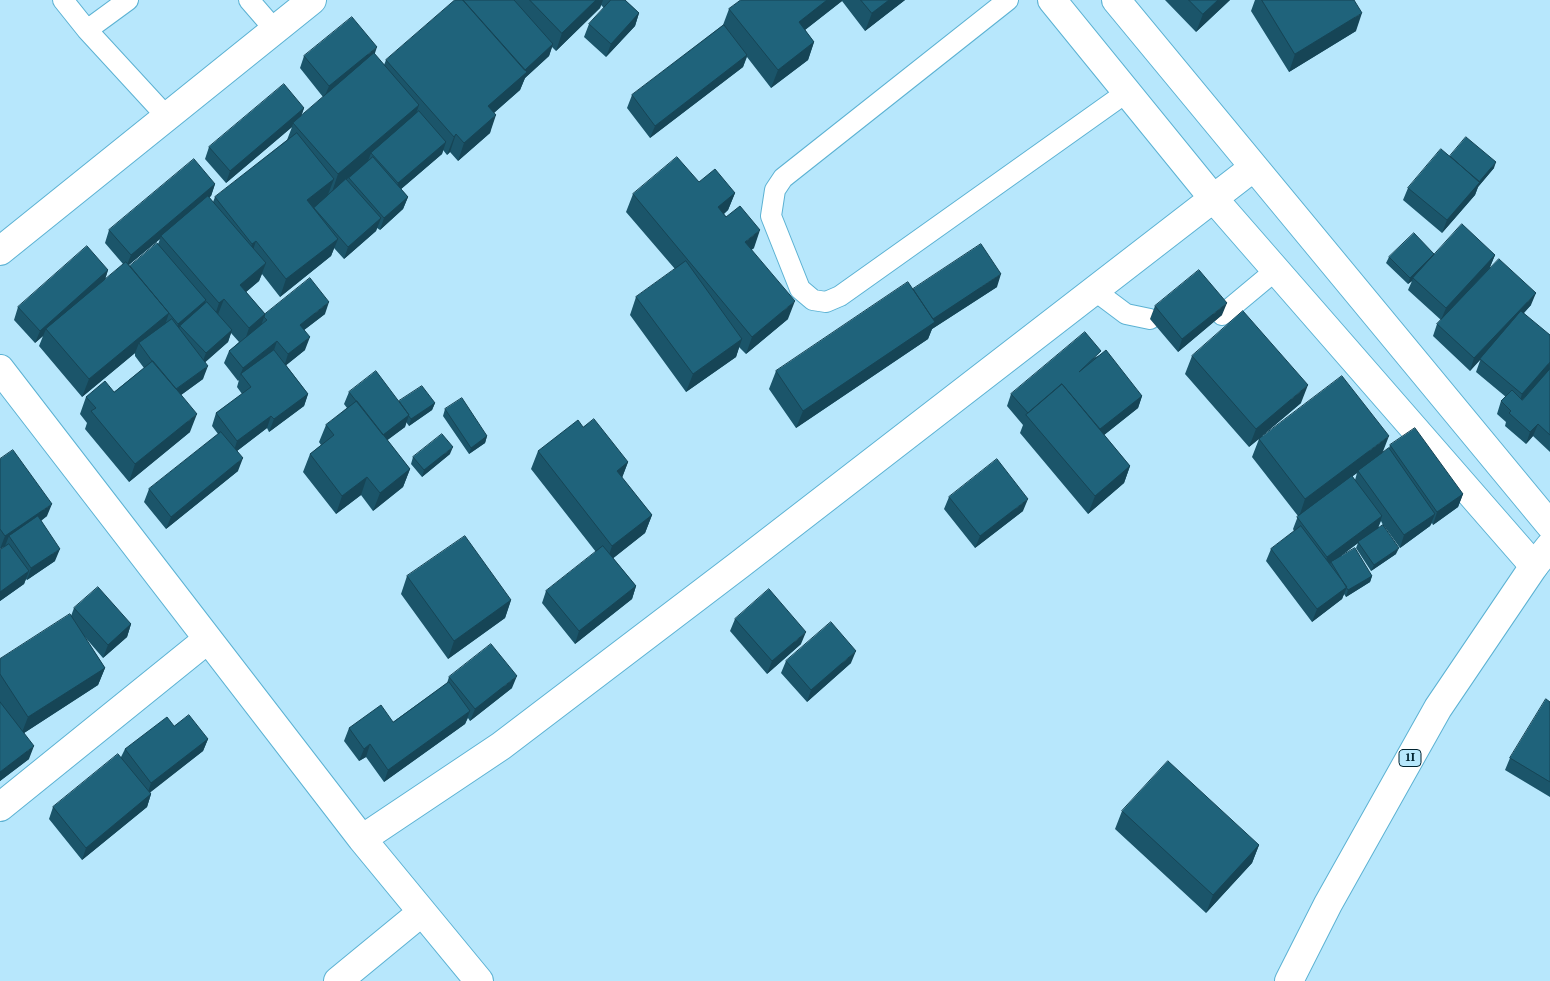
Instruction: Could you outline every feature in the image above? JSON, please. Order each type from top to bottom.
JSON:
[{"type":"main road","points":[[0,251],[312,0]]},
{"type":"main road","points":[[1052,0],[1212,198],[1276,270],[1542,556]]},
{"type":"main road","points":[[1116,0],[1550,525]]},
{"type":"main road","points":[[362,839],[501,746],[747,559],[1254,167]]},
{"type":"main road","points":[[0,369],[362,839],[479,981]]},
{"type":"main road","name":"1I","points":[[1289,981],[1328,904],[1438,708],[1542,556]]},
{"type":"main road","points":[[0,807],[208,639]]},
{"type":"main road","points":[[338,981],[422,912]]},
{"type":"lane","points":[[63,0],[87,30],[166,117]]},
{"type":"lane","points":[[87,30],[128,0]]},
{"type":"lane","points":[[249,0],[274,30]]},
{"type":"lane","points":[[1008,0],[783,178],[775,190],[771,216],[800,289],[813,300],[826,302],[840,296],[1127,92]]},
{"type":"lane","points":[[1222,315],[1276,270]]},
{"type":"lane","points":[[1094,290],[1126,314],[1150,319]]},
{"type":"building","points":[[455,0],[463,0],[527,72],[488,106],[496,115],[464,143],[456,134],[454,137],[386,60]]},
{"type":"building","points":[[463,0],[514,0],[553,44],[525,70]]},
{"type":"building","points":[[530,0],[596,0],[562,33]]},
{"type":"building","points":[[611,0],[625,0],[639,13],[611,44],[589,24]]},
{"type":"building","points":[[741,0],[827,0],[799,22],[814,42],[778,70],[729,9]]},
{"type":"building","points":[[861,0],[889,0],[872,13]]},
{"type":"building","points":[[1189,0],[1218,0],[1203,14]]},
{"type":"building","points":[[1262,0],[1354,0],[1362,13],[1295,54]]},
{"type":"building","points":[[352,17],[377,47],[329,86],[304,56]]},
{"type":"building","points":[[724,25],[747,55],[655,126],[632,95]]},
{"type":"building","points":[[374,53],[419,105],[338,174],[293,123]]},
{"type":"building","points":[[284,84],[304,108],[230,171],[209,147]]},
{"type":"building","points":[[419,111],[446,142],[398,183],[371,153]]},
{"type":"building","points":[[297,133],[334,179],[307,200],[338,239],[286,279],[256,241],[252,244],[215,197]]},
{"type":"building","points":[[1466,137],[1496,162],[1479,182],[1450,156]]},
{"type":"building","points":[[1441,149],[1480,182],[1447,220],[1408,188]]},
{"type":"building","points":[[373,157],[408,197],[384,218],[349,178]]},
{"type":"building","points":[[677,157],[699,182],[715,169],[735,193],[718,207],[726,217],[740,206],[760,230],[745,242],[795,301],[752,337],[633,194]]},
{"type":"building","points":[[194,159],[215,184],[131,255],[109,230]]},
{"type":"building","points":[[346,179],[381,218],[348,247],[314,208]]},
{"type":"building","points":[[208,196],[266,263],[240,285],[265,314],[249,328],[224,299],[219,303],[161,236]]},
{"type":"building","points":[[1462,224],[1495,255],[1446,308],[1413,278]]},
{"type":"building","points":[[1414,233],[1434,254],[1410,278],[1389,257]]},
{"type":"building","points":[[157,243],[206,300],[178,324],[130,266]]},
{"type":"building","points":[[981,244],[1001,274],[933,319],[913,289]]},
{"type":"building","points":[[87,246],[108,270],[40,331],[18,307]]},
{"type":"building","points":[[1499,259],[1536,293],[1474,358],[1437,324]]},
{"type":"building","points":[[686,261],[742,339],[693,374],[636,297]]},
{"type":"building","points":[[126,262],[169,313],[89,379],[46,329]]},
{"type":"building","points":[[1199,270],[1227,303],[1182,339],[1155,306]]},
{"type":"building","points":[[310,278],[329,302],[300,325],[310,337],[288,354],[277,341],[243,368],[229,351],[267,320],[264,317],[265,314]]},
{"type":"building","points":[[908,282],[935,322],[803,411],[776,371]]},
{"type":"building","points":[[207,302],[232,330],[206,353],[180,326]]},
{"type":"building","points":[[1243,311],[1308,385],[1256,429],[1192,356]]},
{"type":"building","points":[[1521,311],[1550,335],[1550,362],[1522,394],[1480,359]]},
{"type":"building","points":[[172,319],[208,366],[176,389],[139,343]]},
{"type":"building","points":[[1085,332],[1101,351],[1079,372],[1106,350],[1142,396],[1100,429],[1062,384],[1028,413],[1011,394]]},
{"type":"building","points":[[274,350],[308,394],[274,419],[271,416],[237,441],[216,413],[251,387],[241,374]]},
{"type":"building","points":[[153,361],[197,414],[135,464],[91,411],[96,408],[86,397],[105,381],[114,392]]},
{"type":"building","points":[[1550,369],[1550,435],[1538,424],[1530,432],[1509,413],[1511,411],[1501,401],[1512,390],[1522,400]]},
{"type":"building","points":[[376,371],[409,415],[383,435],[349,392]]},
{"type":"building","points":[[1342,376],[1389,436],[1305,499],[1259,439]]},
{"type":"building","points":[[1062,384],[1130,466],[1095,496],[1026,415]]},
{"type":"building","points":[[422,386],[435,403],[411,419],[399,401]]},
{"type":"building","points":[[462,398],[487,436],[471,448],[445,409]]},
{"type":"building","points":[[357,401],[410,469],[380,493],[367,477],[342,496],[310,454],[334,435],[326,425]]},
{"type":"building","points":[[594,419],[628,462],[617,471],[652,515],[612,546],[538,451],[578,420],[583,427]]},
{"type":"building","points":[[1415,428],[1463,494],[1437,512],[1390,445]]},
{"type":"building","points":[[221,432],[243,458],[171,517],[149,489]]},
{"type":"building","points":[[442,434],[453,447],[424,470],[413,457]]},
{"type":"building","points":[[1389,448],[1435,514],[1404,535],[1358,471]]},
{"type":"building","points":[[13,450],[52,504],[5,536],[0,529],[0,459]]},
{"type":"building","points":[[997,459],[1028,499],[980,536],[949,497]]},
{"type":"building","points":[[1352,476],[1382,516],[1327,557],[1297,517]]},
{"type":"building","points":[[38,516],[60,549],[31,568],[9,536]]},
{"type":"building","points":[[1383,525],[1399,548],[1374,565],[1358,542]]},
{"type":"building","points":[[1301,526],[1347,587],[1317,609],[1271,549]]},
{"type":"building","points":[[465,536],[511,600],[454,641],[407,576]]},
{"type":"building","points":[[9,544],[29,571],[0,592],[0,550]]},
{"type":"building","points":[[603,546],[636,586],[579,631],[546,591]]},
{"type":"building","points":[[1355,548],[1372,576],[1348,590],[1331,562]]},
{"type":"building","points":[[98,587],[131,624],[108,645],[74,608]]},
{"type":"building","points":[[769,589],[806,632],[772,661],[735,619]]},
{"type":"building","points":[[70,614],[105,668],[28,717],[0,674],[0,659]]},
{"type":"building","points":[[831,622],[856,651],[811,690],[786,661]]},
{"type":"building","points":[[491,644],[517,676],[475,709],[449,677]]},
{"type":"building","points":[[449,682],[470,711],[388,770],[370,744],[364,749],[349,728],[381,705],[393,722]]},
{"type":"building","points":[[1546,699],[1550,702],[1550,782],[1510,758]]},
{"type":"building","points":[[0,702],[34,746],[0,772]]},
{"type":"building","points":[[189,715],[208,739],[151,783],[125,749],[167,717],[174,726]]},
{"type":"building","points":[[118,754],[151,794],[86,848],[53,807]]},
{"type":"building","points":[[1168,761],[1259,845],[1213,895],[1122,811]]}]
